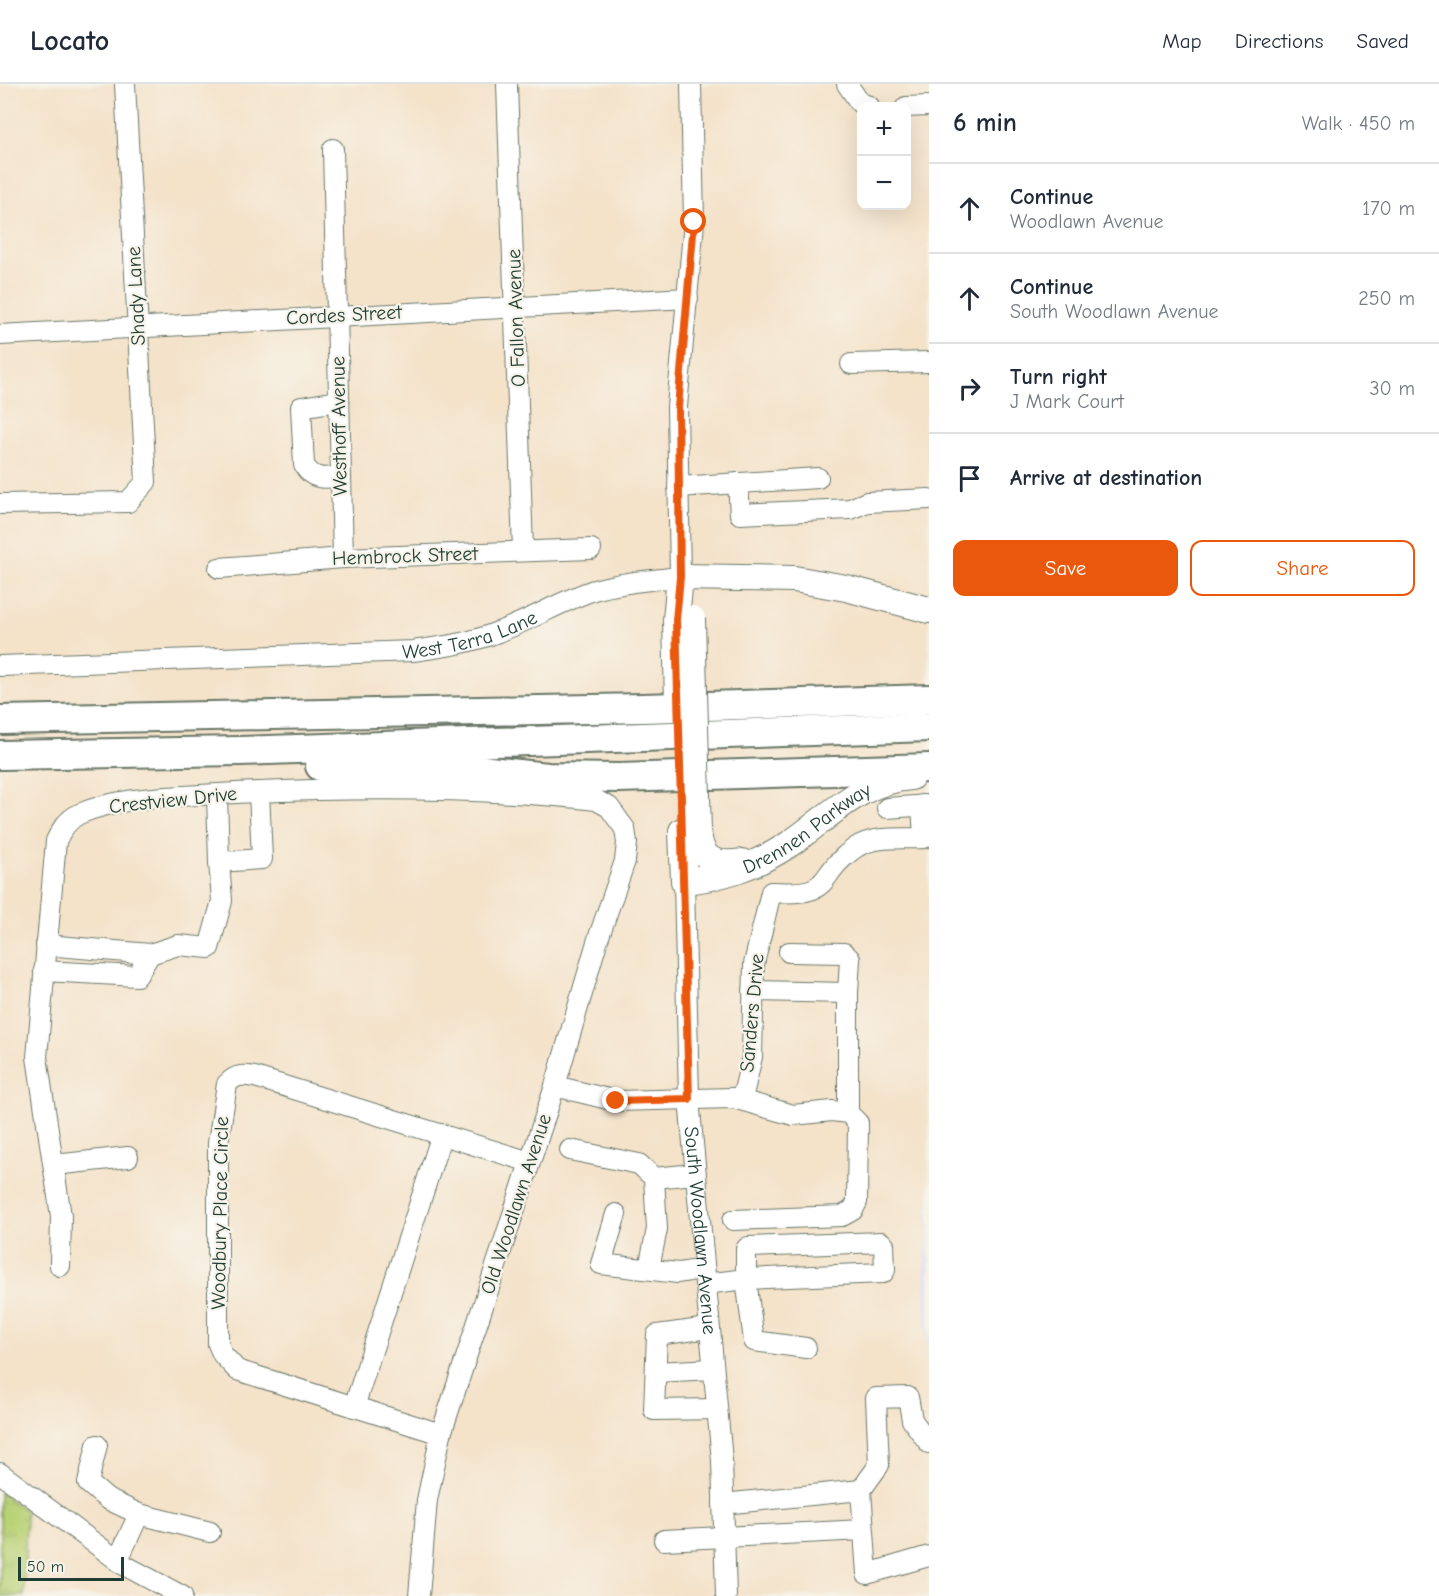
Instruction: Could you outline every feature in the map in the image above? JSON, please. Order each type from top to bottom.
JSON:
[{"type":"highway","points":[[0,720],[643,708],[929,699]]},
{"type":"highway","points":[[0,755],[240,751],[929,727]]},
{"type":"highway","points":[[240,751],[287,766],[460,768],[548,777],[773,775],[929,768]]},
{"type":"main road","name":"West Terra Lane","points":[[680,577],[794,579],[846,588],[929,609]]},
{"type":"main road","name":"South Woodlawn Avenue","points":[[680,577],[684,619],[690,831],[684,881]]},
{"type":"main road","points":[[684,619],[702,591],[735,577]]},
{"type":"main road","name":"Drennen Parkway","points":[[684,881],[702,879],[768,858],[860,791],[884,782],[929,776]]},
{"type":"main road","points":[[690,831],[705,857],[717,862],[730,864],[768,858]]},
{"type":"street","name":"Shady Lane","points":[[0,504],[128,502],[146,482],[125,84]]},
{"type":"street","name":"O Fallon Avenue","points":[[507,84],[523,551]]},
{"type":"street","points":[[680,577],[678,407],[694,222],[691,84]]},
{"type":"street","points":[[847,84],[859,102]]},
{"type":"street","points":[[911,107],[929,106]]},
{"type":"street","name":"Westhoff Avenue","points":[[333,150],[343,558]]},
{"type":"street","name":"Cordes Street","points":[[0,335],[516,305],[688,298]]},
{"type":"street","points":[[851,364],[929,362]]},
{"type":"street","points":[[338,401],[301,407],[304,465],[309,474],[320,479],[340,477]]},
{"type":"street","points":[[678,487],[818,478]]},
{"type":"street","points":[[738,483],[740,514],[850,509],[867,502],[929,499]]},
{"type":"street","name":"Hembrock Street","points":[[219,568],[343,558],[591,549]]},
{"type":"street","name":"West Terra Lane","points":[[0,666],[413,651],[460,644],[498,632],[556,604],[596,590],[639,581],[680,577]]},
{"type":"street","name":"Crestview Drive","points":[[60,1266],[61,1216],[37,1058],[56,841],[63,826],[76,815],[100,807],[175,796],[448,788],[536,793],[596,800],[609,807],[618,817]]},
{"type":"street","points":[[219,862],[262,859],[259,792]]},
{"type":"street","points":[[46,945],[150,954],[178,945],[209,948],[222,902],[217,795]]},
{"type":"street","points":[[887,808],[925,805]]},
{"type":"street","name":"Sanders Drive","points":[[742,1100],[752,1057],[753,964],[771,892],[811,892],[821,885],[855,848],[866,843],[924,838],[925,805]]},
{"type":"street","name":"Old Woodlawn Avenue","points":[[419,1596],[427,1500],[441,1434],[531,1162],[597,942],[625,861],[627,843],[625,828],[618,817]]},
{"type":"street","name":"South Woodlawn Avenue","points":[[684,881],[689,1099],[717,1409],[726,1592]]},
{"type":"street","points":[[789,952],[844,953],[850,958],[848,1113]]},
{"type":"street","points":[[44,971],[137,976],[150,954]]},
{"type":"street","points":[[753,991],[849,993]]},
{"type":"street","name":"Woodbury Place Circle","points":[[441,1434],[237,1370],[223,1355],[218,1344],[218,1143],[227,1084],[233,1077],[242,1075],[255,1077],[531,1162]]},
{"type":"street","points":[[555,1086],[616,1101],[742,1100],[793,1115],[832,1110],[848,1113],[858,1123],[857,1203],[853,1210],[842,1215],[733,1220]]},
{"type":"street","points":[[354,1407],[442,1134]]},
{"type":"street","points":[[570,1150],[639,1164],[654,1178],[657,1229],[649,1268]]},
{"type":"street","points":[[54,1166],[128,1157]]},
{"type":"street","points":[[654,1178],[694,1174]]},
{"type":"street","points":[[616,1214],[601,1264],[704,1276],[746,1280],[883,1273],[885,1270],[884,1245],[881,1242],[748,1247],[746,1249],[746,1280],[754,1341],[806,1348]]},
{"type":"street","points":[[709,1328],[657,1335],[654,1410],[717,1409]]},
{"type":"street","points":[[656,1372],[713,1369]]},
{"type":"street","points":[[929,1443],[912,1420],[908,1397],[876,1398],[879,1465],[861,1490],[867,1574],[929,1556]]},
{"type":"street","points":[[97,1445],[88,1483],[106,1499],[140,1514],[210,1532]]},
{"type":"street","points":[[0,1473],[118,1560],[182,1596]]},
{"type":"street","points":[[723,1504],[861,1490]]},
{"type":"street","points":[[118,1560],[140,1514]]},
{"type":"street","points":[[664,1540],[863,1530]]},
{"type":"shaded area","points":[[929,1188],[929,1398],[925,1273]]},
{"type":"green space","points":[[0,1492],[26,1511],[24,1596],[0,1596]]},
{"type":"route","points":[[616,1101],[689,1099],[676,620],[680,577],[678,407],[694,222]]}]
